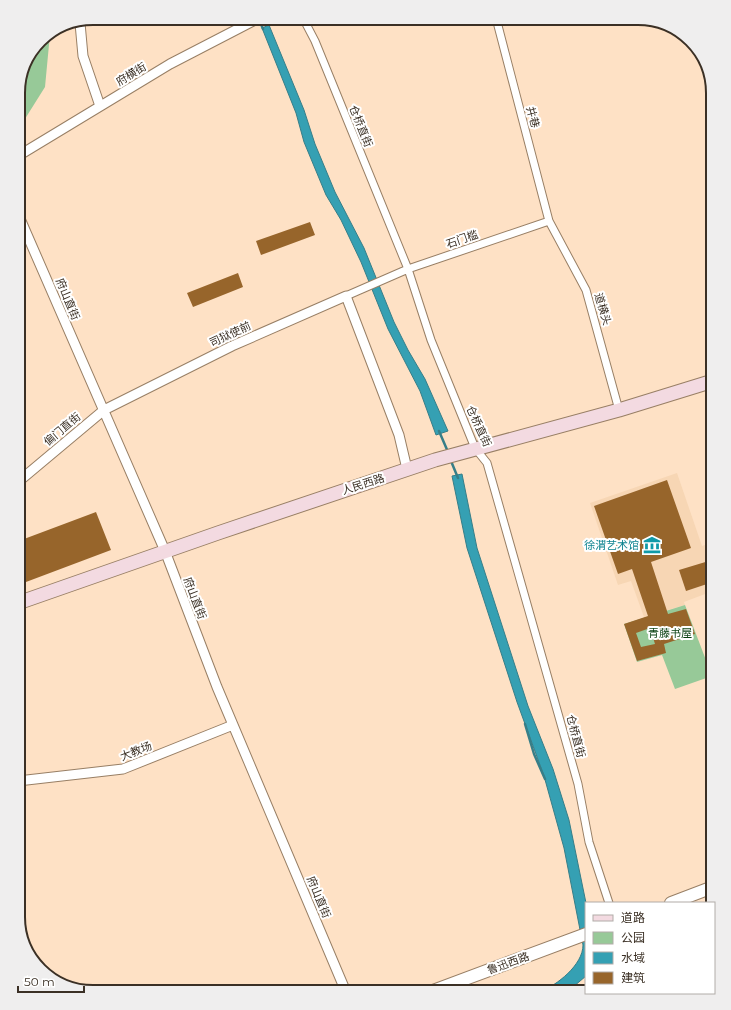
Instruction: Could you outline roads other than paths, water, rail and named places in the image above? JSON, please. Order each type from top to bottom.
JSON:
[{"type":"main road","name":"人民西路","points":[[25,601],[165,551],[435,460],[619,410],[706,383]]},
{"type":"street","name":"府横街","points":[[25,152],[170,64],[246,25]]},
{"type":"street","name":"仓桥直街","points":[[307,25],[315,41],[408,269],[431,340],[475,448],[487,463],[578,784],[589,842],[609,902]]},
{"type":"street","name":"井巷","points":[[498,25],[549,221]]},
{"type":"street","points":[[80,26],[83,56],[100,106]]},
{"type":"street","name":"石门槛","points":[[369,286],[408,269],[549,221]]},
{"type":"street","name":"道横头","points":[[549,221],[586,290],[619,410]]},
{"type":"street","name":"府山直街","points":[[25,230],[165,551],[232,724],[343,985]]},
{"type":"street","name":"司狱使前","points":[[104,410],[232,346],[369,286]]},
{"type":"street","points":[[346,296],[399,436],[407,469]]},
{"type":"street","name":"偏门直街","points":[[25,476],[104,410]]},
{"type":"street","name":"大教场","points":[[25,780],[123,769],[232,724]]},
{"type":"street","points":[[674,902],[706,890]]},
{"type":"street","name":"鲁迅西路","points":[[449,985],[581,936]]},
{"type":"water","points":[[269,25],[304,110],[315,144],[335,192],[364,248],[394,322],[425,379],[448,431],[436,435],[420,391],[388,329],[361,262],[341,220],[326,195],[304,142],[296,113],[262,28]]},
{"type":"water","points":[[462,474],[477,548],[528,706],[553,769],[569,820],[586,902],[585,977],[575,985],[554,985],[574,967],[579,960],[583,945],[564,848],[544,776],[517,702],[467,548],[452,476]]},
{"type":"waterway","points":[[261,25],[263,29]]},
{"type":"waterway","points":[[439,431],[448,452]]},
{"type":"waterway","points":[[451,461],[458,478]]},
{"type":"waterway","points":[[525,724],[534,754],[545,779]]},
{"type":"place","name":"徐渭艺术馆","points":[[652,545]]},
{"type":"park label","name":"青藤书屋","points":[[670,633]]}]
